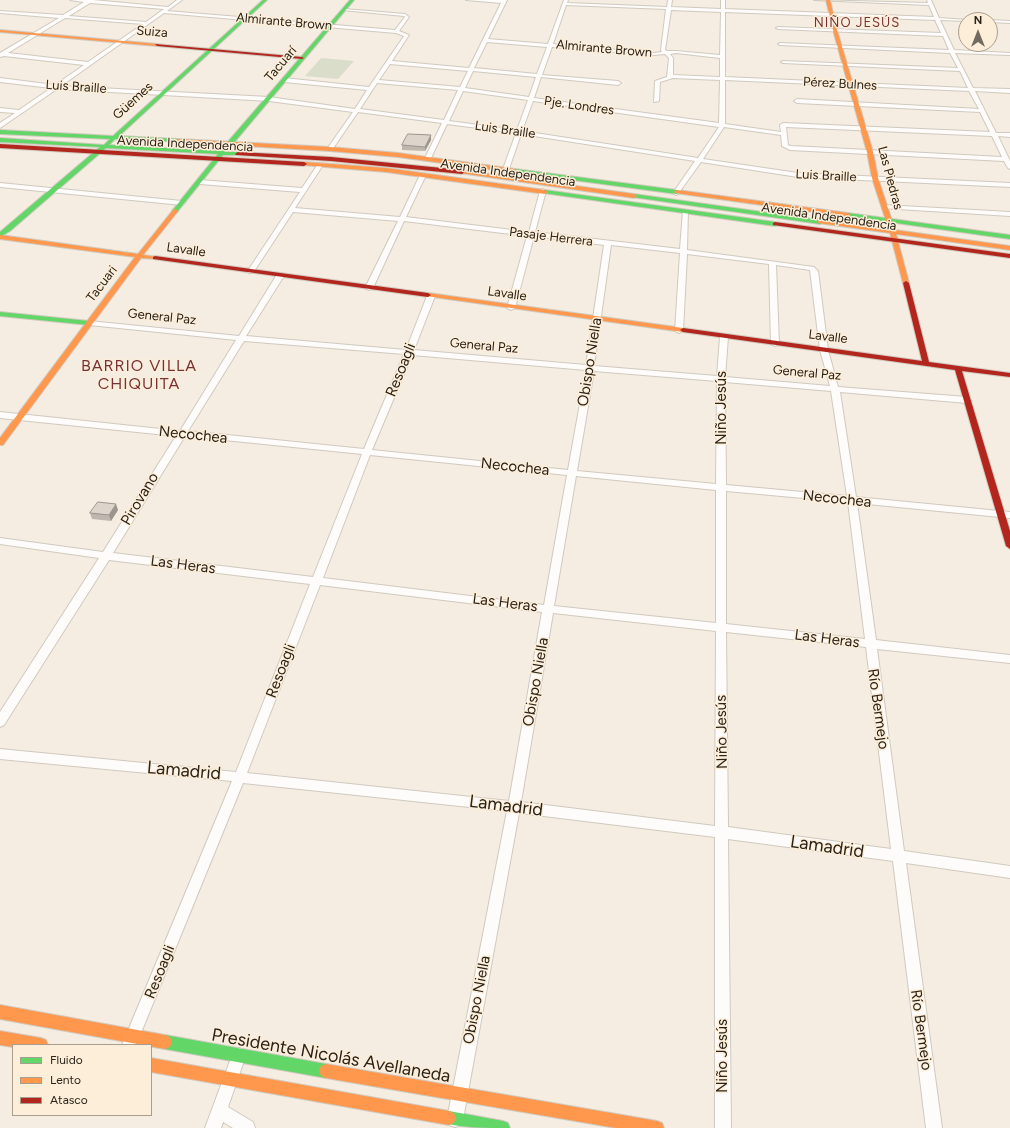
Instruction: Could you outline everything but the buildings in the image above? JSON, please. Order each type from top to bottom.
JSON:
[{"type":"main road","name":"Güemes","points":[[0,236],[105,145],[265,0]]},
{"type":"main road","name":"Tacuarí","points":[[224,152],[352,0]]},
{"type":"main road","name":"Las Piedras","points":[[828,0],[835,30],[870,152],[875,178],[892,230],[926,363]]},
{"type":"main road","name":"Suiza","points":[[0,31],[302,58]]},
{"type":"main road","name":"Avenida Independencia","points":[[0,134],[65,135],[105,145]]},
{"type":"main road","name":"Avenida Independencia","points":[[0,134],[105,145],[345,160],[430,168],[673,196],[799,208],[1010,256]]},
{"type":"main road","name":"Avenida Independencia","points":[[0,141],[105,145],[417,163],[673,196]]},
{"type":"main road","points":[[0,141],[58,149]]},
{"type":"main road","name":"Avenida Independencia","points":[[0,146],[58,149],[105,145]]},
{"type":"main road","name":"Avenida Independencia","points":[[224,152],[330,149],[428,158],[527,172],[1010,248]]},
{"type":"main road","name":"Avenida Independencia","points":[[224,152],[423,175],[790,225],[1010,237]]},
{"type":"main road","name":"Tacuari","points":[[0,443],[139,256],[224,152]]},
{"type":"main road","points":[[527,172],[603,187]]},
{"type":"main road","points":[[673,196],[790,225]]},
{"type":"main road","name":"Avenida Independencia","points":[[892,230],[1010,243]]},
{"type":"main road","name":"Lavalle","points":[[0,236],[511,308],[1010,375]]},
{"type":"main road","name":"General Paz","points":[[0,314],[89,323]]},
{"type":"main road","points":[[958,368],[967,400],[1006,515],[1010,546]]},
{"type":"main road","name":"Presidente Nicolás Avellaneda","points":[[0,1012],[131,1041],[239,1055],[459,1095],[657,1128]]},
{"type":"main road","points":[[0,1038],[35,1044]]},
{"type":"main road","points":[[152,1065],[504,1128]]},
{"type":"street","points":[[72,0],[170,8]]},
{"type":"street","points":[[0,126],[180,0]]},
{"type":"street","points":[[428,158],[470,69],[505,1],[468,0]]},
{"type":"street","points":[[656,102],[658,81],[670,78],[671,58],[663,50],[670,0]]},
{"type":"street","points":[[673,196],[722,127],[723,0]]},
{"type":"street","points":[[816,0],[930,2],[952,52],[995,134],[1010,167]]},
{"type":"street","points":[[1,55],[90,1]]},
{"type":"street","points":[[506,169],[565,2],[723,12],[958,20]]},
{"type":"street","points":[[344,10],[401,14],[407,17],[396,32]]},
{"type":"street","points":[[0,12],[148,23]]},
{"type":"street","name":"Almirante Brown","points":[[164,12],[404,33],[407,35],[388,62]]},
{"type":"street","points":[[998,21],[1010,22]]},
{"type":"street","points":[[778,28],[945,34]]},
{"type":"street","name":"Almirante Brown","points":[[486,40],[654,54],[676,52],[723,57]]},
{"type":"street","points":[[780,44],[1010,54]]},
{"type":"street","points":[[1,55],[89,64]]},
{"type":"street","points":[[330,149],[388,62],[618,83]]},
{"type":"street","points":[[783,62],[962,70]]},
{"type":"street","name":"Pérez Bulnes","points":[[670,76],[1010,91]]},
{"type":"street","name":"Luis Braille","points":[[0,80],[57,87],[269,99],[520,132],[798,175],[1010,185]]},
{"type":"street","points":[[284,80],[370,89]]},
{"type":"street","name":"Pje. Londres","points":[[375,81],[461,89],[722,127],[783,134]]},
{"type":"street","points":[[797,101],[983,111]]},
{"type":"street","points":[[0,110],[20,112]]},
{"type":"street","points":[[1006,159],[790,148],[785,146],[782,125],[788,124],[1010,135]]},
{"type":"street","points":[[251,272],[320,164]]},
{"type":"street","points":[[368,288],[423,175]]},
{"type":"street","points":[[200,182],[304,190]]},
{"type":"street","points":[[0,185],[182,203]]},
{"type":"street","points":[[511,308],[543,191]]},
{"type":"street","points":[[884,207],[1010,214]]},
{"type":"street","name":"Pasaje Herrera","points":[[290,210],[402,219],[772,262],[812,268]]},
{"type":"street","points":[[679,331],[686,211]]},
{"type":"street","name":"Obispo Niella","points":[[455,1119],[514,807],[590,368],[608,243]]},
{"type":"street","points":[[772,262],[775,344]]},
{"type":"street","name":"Río Bermejo","points":[[812,268],[814,271],[824,350],[835,389],[852,501],[934,1128]]},
{"type":"street","name":"Pirovano","points":[[0,722],[106,556],[180,434],[280,276]]},
{"type":"street","name":"Resoagli","points":[[131,1041],[240,776],[367,452],[409,353],[431,296]]},
{"type":"street","name":"General Paz","points":[[89,323],[409,353],[967,400]]},
{"type":"street","name":"Niño Jesús","points":[[723,1128],[721,379],[724,337]]},
{"type":"street","name":"Necochea","points":[[0,415],[852,501],[1006,515]]},
{"type":"street","name":"Las Heras","points":[[0,541],[106,556],[316,581],[1010,659]]},
{"type":"street","name":"Lamadrid","points":[[0,754],[240,776],[514,807],[723,832],[1010,872]]},
{"type":"street","points":[[213,1128],[239,1055]]},
{"type":"street","points":[[219,1110],[247,1128]]},
{"type":"green space","points":[[321,58],[354,61],[338,79],[305,76]]},
{"type":"traffic: fast","points":[[0,235],[8,230],[104,147],[265,0]]},
{"type":"traffic: fast","points":[[175,211],[229,144],[352,0]]},
{"type":"traffic: fast","points":[[0,132],[178,141]]},
{"type":"traffic: fast","points":[[0,140],[238,154]]},
{"type":"traffic: fast","points":[[515,171],[677,192]]},
{"type":"traffic: fast","points":[[545,192],[775,224]]},
{"type":"traffic: fast","points":[[634,196],[820,222]]},
{"type":"traffic: fast","points":[[848,215],[1010,237]]},
{"type":"traffic: fast","points":[[0,314],[89,323]]},
{"type":"traffic: fast","points":[[165,1042],[326,1071]]},
{"type":"traffic: fast","points":[[449,1118],[503,1128]]},
{"type":"traffic: slow","points":[[828,0],[835,30],[870,152],[875,178],[893,233],[906,283]]},
{"type":"traffic: slow","points":[[0,31],[157,45]]},
{"type":"traffic: slow","points":[[178,141],[330,149],[398,155],[515,171]]},
{"type":"traffic: slow","points":[[304,164],[386,170],[545,192]]},
{"type":"traffic: slow","points":[[462,172],[634,196]]},
{"type":"traffic: slow","points":[[677,192],[848,215]]},
{"type":"traffic: slow","points":[[0,443],[139,256],[175,211]]},
{"type":"traffic: slow","points":[[820,222],[1010,248]]},
{"type":"traffic: slow","points":[[0,237],[155,258]]},
{"type":"traffic: slow","points":[[428,295],[683,330]]},
{"type":"traffic: slow","points":[[0,1012],[165,1042]]},
{"type":"traffic: slow","points":[[0,1038],[35,1044]]},
{"type":"traffic: slow","points":[[152,1065],[449,1118]]},
{"type":"traffic: slow","points":[[326,1071],[657,1128]]},
{"type":"traffic: jam","points":[[157,45],[302,58]]},
{"type":"traffic: jam","points":[[0,146],[304,164]]},
{"type":"traffic: jam","points":[[238,154],[331,159],[462,172]]},
{"type":"traffic: jam","points":[[775,224],[1010,256]]},
{"type":"traffic: jam","points":[[155,258],[428,295]]},
{"type":"traffic: jam","points":[[906,283],[926,363]]},
{"type":"traffic: jam","points":[[683,330],[1010,375]]},
{"type":"traffic: jam","points":[[958,368],[1010,546]]},
{"type":"district","name":"NIÑO JESÚS","points":[[857,23]]},
{"type":"district","name":"BARRIO VILLA CHIQUITA","points":[[139,375]]}]
